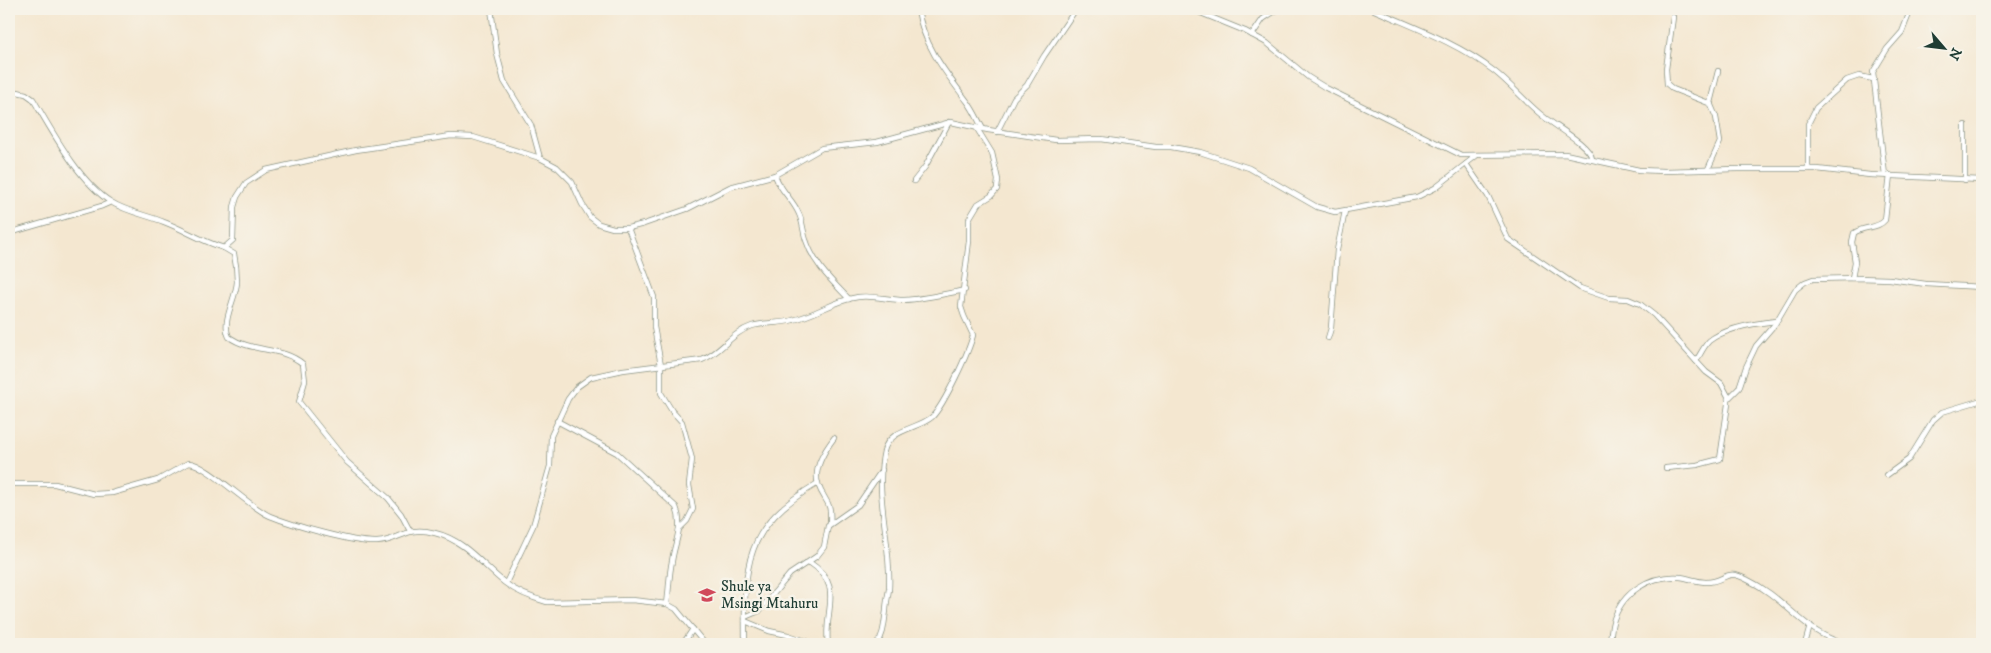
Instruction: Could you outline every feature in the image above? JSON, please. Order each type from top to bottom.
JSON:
[{"type":"street","points":[[490,9],[497,54],[504,81],[531,125],[540,158]]},
{"type":"street","points":[[918,9],[934,55],[950,80],[968,102],[983,129]]},
{"type":"street","points":[[998,132],[1014,98],[1027,85],[1076,9]]},
{"type":"street","points":[[1191,9],[1267,43],[1308,77],[1326,88],[1461,155],[1476,156],[1499,153],[1564,154],[1639,170],[1808,169],[1982,180]]},
{"type":"street","points":[[1252,35],[1263,19],[1278,9]]},
{"type":"street","points":[[1372,9],[1442,40],[1493,70],[1543,116],[1590,151],[1592,159]]},
{"type":"street","points":[[1852,278],[1855,262],[1852,242],[1854,233],[1861,229],[1879,225],[1885,220],[1887,175],[1873,79],[1875,68],[1887,49],[1902,32],[1911,9]]},
{"type":"street","points":[[1673,17],[1666,69],[1666,84],[1680,93],[1711,104]]},
{"type":"street","points":[[1708,169],[1709,162],[1720,142],[1716,117],[1711,104],[1718,71]]},
{"type":"street","points":[[1808,169],[1808,124],[1816,108],[1847,80],[1859,76],[1873,79]]},
{"type":"street","points":[[9,90],[26,94],[33,99],[87,181],[110,202],[134,213],[165,222],[234,254],[236,271],[235,295],[227,328],[229,337],[258,348],[287,354],[303,364],[305,382],[299,402],[347,462],[388,498],[401,514],[410,531]]},
{"type":"street","points":[[224,248],[234,240],[234,206],[246,183],[266,170],[276,166],[356,150],[462,135],[540,158],[566,174],[587,213],[594,221],[613,228],[628,228],[644,224],[687,209],[730,187],[775,175],[822,148],[877,142],[950,122],[998,132],[1056,140],[1107,140],[1200,152],[1248,168],[1317,207],[1335,212],[1417,196],[1435,188],[1476,156]]},
{"type":"street","points":[[914,182],[925,167],[950,122]]},
{"type":"street","points":[[1964,180],[1965,125]]},
{"type":"street","points":[[878,644],[883,633],[889,588],[882,496],[884,451],[887,443],[893,437],[931,418],[938,411],[952,385],[973,335],[962,307],[970,241],[969,219],[978,204],[991,196],[997,189],[998,180],[992,153],[976,127]]},
{"type":"street","points":[[1466,164],[1488,196],[1508,239],[1580,288],[1609,298],[1628,299],[1640,304],[1654,315],[1696,361],[1721,383],[1725,389],[1728,399],[1720,459],[1697,465],[1666,468]]},
{"type":"street","points":[[775,175],[778,184],[800,214],[806,240],[813,258],[849,299]]},
{"type":"street","points":[[9,232],[102,206],[110,202]]},
{"type":"street","points":[[1328,338],[1331,328],[1337,250],[1345,211]]},
{"type":"street","points":[[628,228],[654,297],[654,327],[661,365],[661,393],[672,411],[682,422],[692,459],[689,485],[693,509],[687,521],[680,528]]},
{"type":"street","points":[[1728,399],[1739,388],[1756,346],[1776,321],[1800,284],[1813,279],[1852,278],[1890,279],[1926,284],[1982,287]]},
{"type":"street","points":[[506,583],[533,526],[550,466],[551,436],[557,420],[577,387],[591,377],[702,360],[712,356],[727,340],[752,326],[795,320],[849,299],[870,296],[904,300],[939,296],[965,290]]},
{"type":"street","points":[[1696,361],[1709,341],[1748,325],[1776,321]]},
{"type":"street","points":[[1887,476],[1909,459],[1933,420],[1942,412],[1982,400]]},
{"type":"street","points":[[557,420],[586,435],[626,460],[676,507],[680,516],[680,528],[671,562],[667,604]]},
{"type":"street","points":[[830,524],[830,503],[818,484],[818,472],[822,455],[834,438]]},
{"type":"street","points":[[9,484],[56,484],[94,494],[112,493],[158,480],[190,462],[211,474],[270,516],[311,528],[360,541],[376,542],[386,541],[410,531],[436,533],[451,539],[475,554],[506,583],[527,595],[546,602],[632,600],[667,604],[676,609],[705,644]]},
{"type":"street","points":[[745,619],[759,611],[790,574],[809,562],[824,547],[826,529],[830,524],[858,505],[882,469]]},
{"type":"street","points":[[746,644],[746,584],[749,562],[757,539],[770,520],[786,503],[818,484]]},
{"type":"street","points":[[809,562],[821,572],[831,589],[832,596],[826,630],[828,644]]},
{"type":"street","points":[[1609,644],[1612,623],[1622,601],[1634,588],[1656,580],[1680,577],[1715,582],[1726,574],[1736,574],[1766,590],[1820,634],[1842,644]]},
{"type":"street","points":[[745,619],[769,631],[815,644]]},
{"type":"street","points":[[1805,644],[1810,626]]},
{"type":"street","points":[[683,644],[693,629]]},
{"type":"place","name":"Shule ya Msingi Mtahuru","points":[[707,595]]}]
